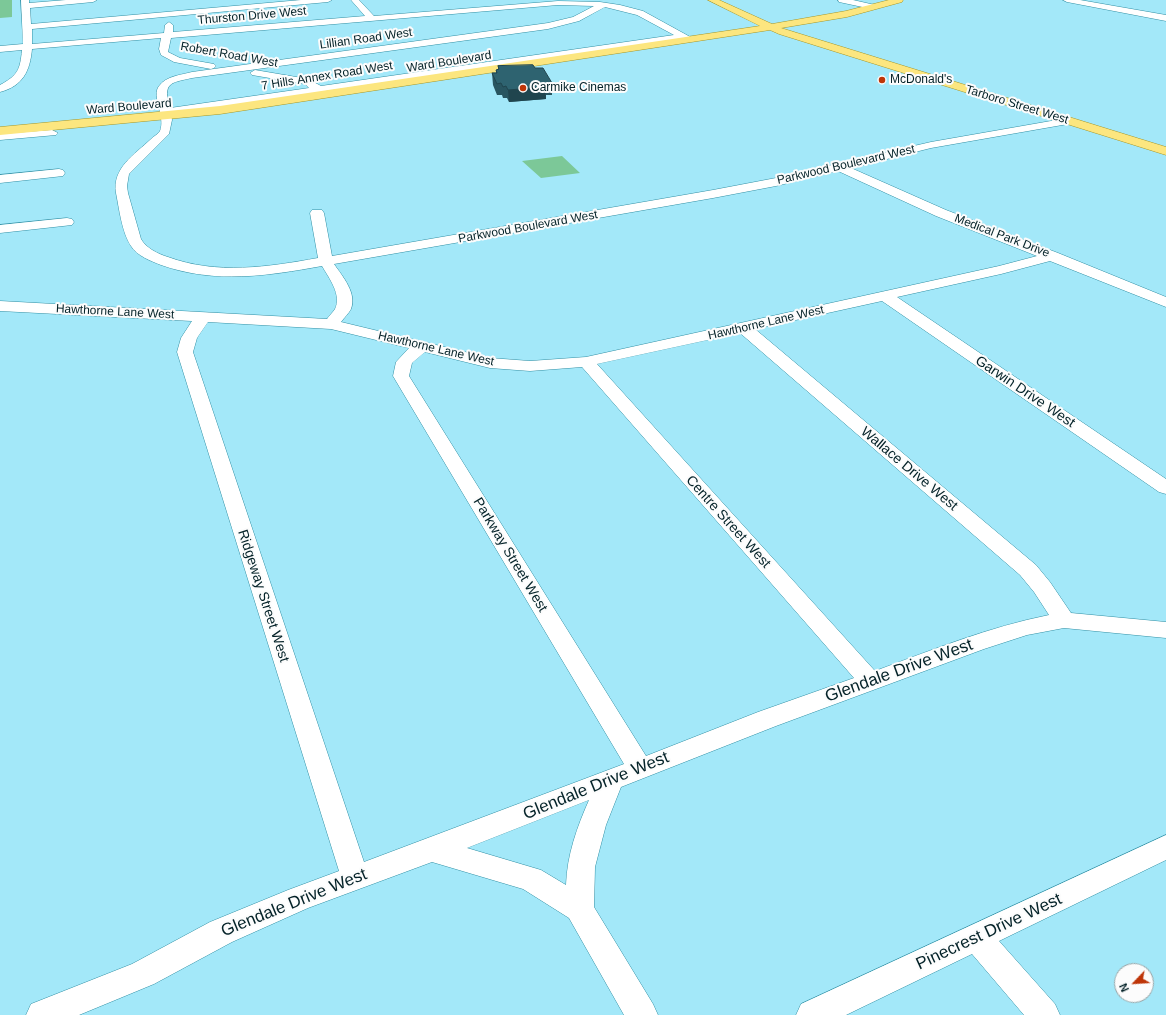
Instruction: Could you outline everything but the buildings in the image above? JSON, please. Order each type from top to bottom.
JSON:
[{"type":"main road","name":"Tarboro Street West","points":[[712,0],[770,27],[1166,152]]},
{"type":"main road","name":"Ward Boulevard","points":[[0,131],[166,114],[323,92],[686,37],[770,27],[837,16],[899,0]]},
{"type":"street","points":[[0,88],[18,78],[22,73],[28,27],[26,3],[93,0]]},
{"type":"street","points":[[28,27],[328,0]]},
{"type":"street","points":[[355,0],[371,18]]},
{"type":"street","points":[[602,2],[616,4],[620,0]]},
{"type":"street","points":[[842,0],[872,8]]},
{"type":"street","points":[[1067,0],[1166,18]]},
{"type":"street","name":"Thurston Drive West","points":[[0,49],[543,2],[602,2],[640,13],[686,37]]},
{"type":"street","name":"Lillian Road West","points":[[166,114],[161,89],[166,82],[179,77],[555,25],[583,17],[602,2]]},
{"type":"street","name":"Robert Road West","points":[[167,15],[169,30],[162,48],[164,53],[172,58],[184,62],[308,82],[323,92]]},
{"type":"street","name":"Parkwood Boulevard West","points":[[166,114],[165,132],[126,168],[123,174],[121,186],[134,239],[144,252],[153,258],[174,265],[222,273],[276,270],[326,262],[713,194],[776,182],[930,145],[1068,121]]},
{"type":"street","points":[[0,137],[52,132]]},
{"type":"street","name":"Medical Park Drive","points":[[839,167],[936,210],[1166,302]]},
{"type":"street","points":[[0,178],[59,173]]},
{"type":"street","points":[[317,213],[326,262],[340,284],[345,298],[343,309],[331,324]]},
{"type":"street","points":[[0,230],[67,222]]},
{"type":"street","name":"Hawthorne Lane West","points":[[0,306],[331,324],[490,363],[530,366],[586,362],[1001,270],[1053,256]]},
{"type":"street","name":"Garwin Drive West","points":[[885,296],[1166,488]]},
{"type":"street","name":"Ridgeway Street West","points":[[203,318],[191,332],[185,352],[355,877]]},
{"type":"street","name":"Wallace Drive West","points":[[744,328],[1028,570],[1064,620]]},
{"type":"street","name":"Parkway Street West","points":[[422,346],[403,361],[400,368],[401,376],[640,768]]},
{"type":"street","name":"Centre Street West","points":[[586,362],[870,681]]},
{"type":"street","name":"Glendale Drive West","points":[[42,1015],[143,974],[228,929],[298,899],[432,850],[640,768],[976,642],[1025,628],[1064,620],[1166,630]]},
{"type":"street","points":[[579,910],[581,867],[592,824],[610,781]]},
{"type":"street","name":"Pinecrest Drive West","points":[[812,1015],[978,938],[1166,847]]},
{"type":"street","points":[[432,850],[532,879],[579,910],[642,1015]]},
{"type":"street","points":[[978,938],[1044,1015]]},
{"type":"green space","points":[[0,0],[12,0],[12,17],[0,18]]},
{"type":"green space","points":[[562,156],[580,173],[541,178],[522,161]]},
{"type":"place","name":"McDonald's","points":[[882,80]]},
{"type":"place","name":"Carmike Cinemas","points":[[523,88]]}]
